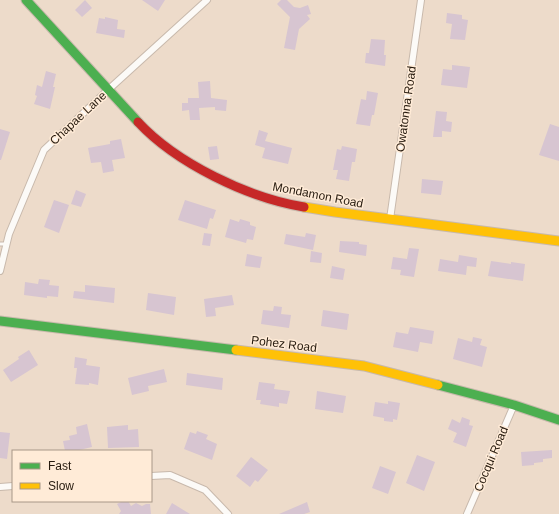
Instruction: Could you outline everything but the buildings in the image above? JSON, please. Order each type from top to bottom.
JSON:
[{"type":"street","name":"Mondamon Road","points":[[26,0],[141,125],[164,145],[188,161],[222,180],[257,195],[294,205],[335,212],[559,241]]},
{"type":"street","name":"Chapae Lane","points":[[0,271],[3,244],[9,234],[44,150],[208,0]]},
{"type":"street","name":"Owatonna Road","points":[[390,219],[421,0]]},
{"type":"street","name":"Pohez Road","points":[[0,321],[364,366],[514,405],[559,420]]},
{"type":"street","name":"Cocqui Road","points":[[467,514],[514,405]]},
{"type":"street","points":[[152,476],[170,475],[205,490],[228,514]]},
{"type":"street","points":[[0,487],[12,486]]},
{"type":"traffic: fast","points":[[26,0],[138,122]]},
{"type":"traffic: fast","points":[[0,321],[236,350]]},
{"type":"traffic: fast","points":[[438,385],[514,405],[559,420]]},
{"type":"traffic: slow","points":[[304,207],[559,241]]},
{"type":"traffic: slow","points":[[236,350],[364,366],[438,385]]},
{"type":"traffic: jam","points":[[138,122],[154,137],[192,165],[237,187],[260,196],[304,207]]}]
